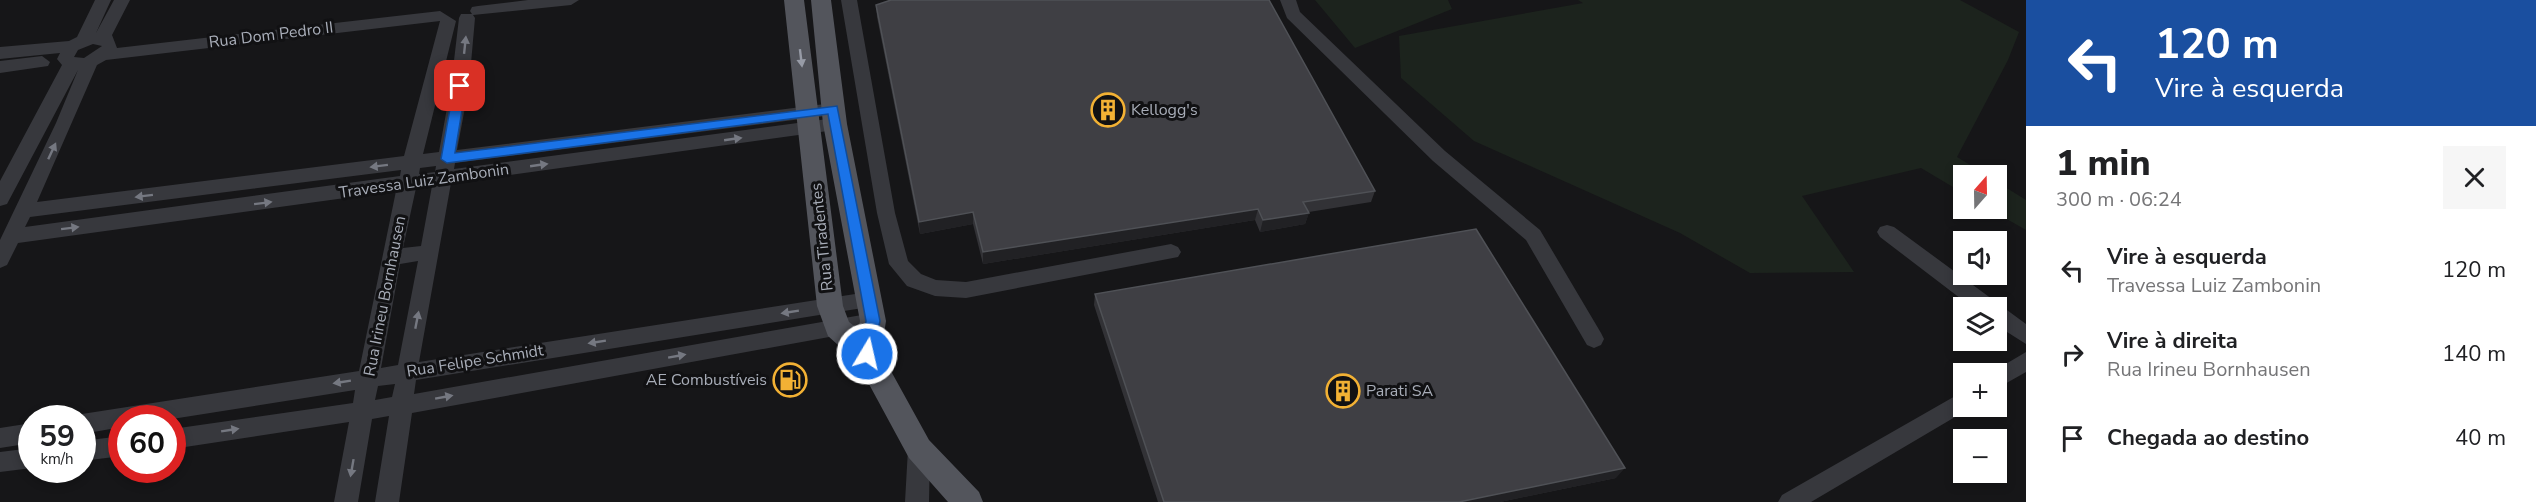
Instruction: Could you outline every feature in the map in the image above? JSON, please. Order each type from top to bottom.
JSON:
[{"type":"main road","name":"Rua Tiradentes","points":[[794,0],[834,317]]},
{"type":"main road","name":"Rua Tiradentes","points":[[821,0],[834,117],[871,310],[867,354]]},
{"type":"main road","points":[[834,317],[867,354],[919,449],[968,502]]},
{"type":"street","points":[[0,199],[73,52],[102,0]]},
{"type":"street","points":[[0,261],[122,0]]},
{"type":"street","name":"Rua Dom Pedro II","points":[[101,49],[457,10],[571,0]]},
{"type":"street","points":[[849,0],[886,213],[899,264],[914,280],[935,288],[966,290],[1171,252]]},
{"type":"street","points":[[1288,5],[1439,156],[1533,235],[1594,339]]},
{"type":"street","points":[[387,502],[407,372],[460,86],[457,10]]},
{"type":"street","name":"Rua Irineu Bornhausen","points":[[345,502],[406,184],[413,162],[428,90],[457,10]]},
{"type":"street","points":[[0,53],[73,52],[101,49]]},
{"type":"street","points":[[0,68],[73,52],[101,49]]},
{"type":"street","points":[[428,90],[460,86]]},
{"type":"street","name":"Travessa Luiz Zambonin","points":[[24,211],[447,159],[683,127],[834,117]]},
{"type":"street","name":"Travessa Luiz Zambonin","points":[[12,236],[682,146],[808,120]]},
{"type":"street","points":[[682,146],[683,127]]},
{"type":"street","points":[[172,215],[178,192]]},
{"type":"street","points":[[1887,232],[1974,297]]},
{"type":"street","points":[[393,258],[430,252]]},
{"type":"street","name":"Rua Felipe Schmidt","points":[[186,437],[403,405],[536,380],[871,310]]},
{"type":"street","name":"Rua Felipe Schmidt","points":[[186,409],[537,351],[834,317]]},
{"type":"street","points":[[2007,321],[2026,335]]},
{"type":"street","points":[[536,380],[537,351]]},
{"type":"street","points":[[2007,373],[2026,361]]},
{"type":"street","points":[[1790,502],[1953,406]]},
{"type":"street","points":[[0,438],[18,435]]},
{"type":"street","points":[[916,502],[919,449]]},
{"type":"street","points":[[0,462],[18,460]]},
{"type":"shaded area","points":[[1315,0],[1448,0],[1452,9],[1355,48]]},
{"type":"shaded area","points":[[1578,0],[1960,0],[2019,32],[2008,60],[1957,157],[1970,165],[1953,165],[1953,187],[1921,168],[1802,196],[1854,272],[1750,273],[1680,233],[1474,141],[1401,78],[1399,36],[1583,3]]},
{"type":"shaded area","points":[[2007,188],[2026,200],[2026,230],[2007,219]]},
{"type":"building","name":"Kellogg's","points":[[891,0],[1269,0],[1375,191],[1303,202],[1309,213],[1263,220],[1258,209],[983,252],[973,212],[919,222],[876,5]]},
{"type":"building","name":"Parati SA","points":[[1476,229],[1625,468],[1459,502],[1164,502],[1095,294]]},
{"type":"place","name":"Kellogg's","points":[[1108,110]]},
{"type":"place","name":"AE Combustíveis","points":[[790,380]]},
{"type":"place","name":"Parati SA","points":[[1343,391]]},
{"type":"route","points":[[460,86],[447,159],[786,113],[833,109],[863,280],[873,321],[867,354]]}]
